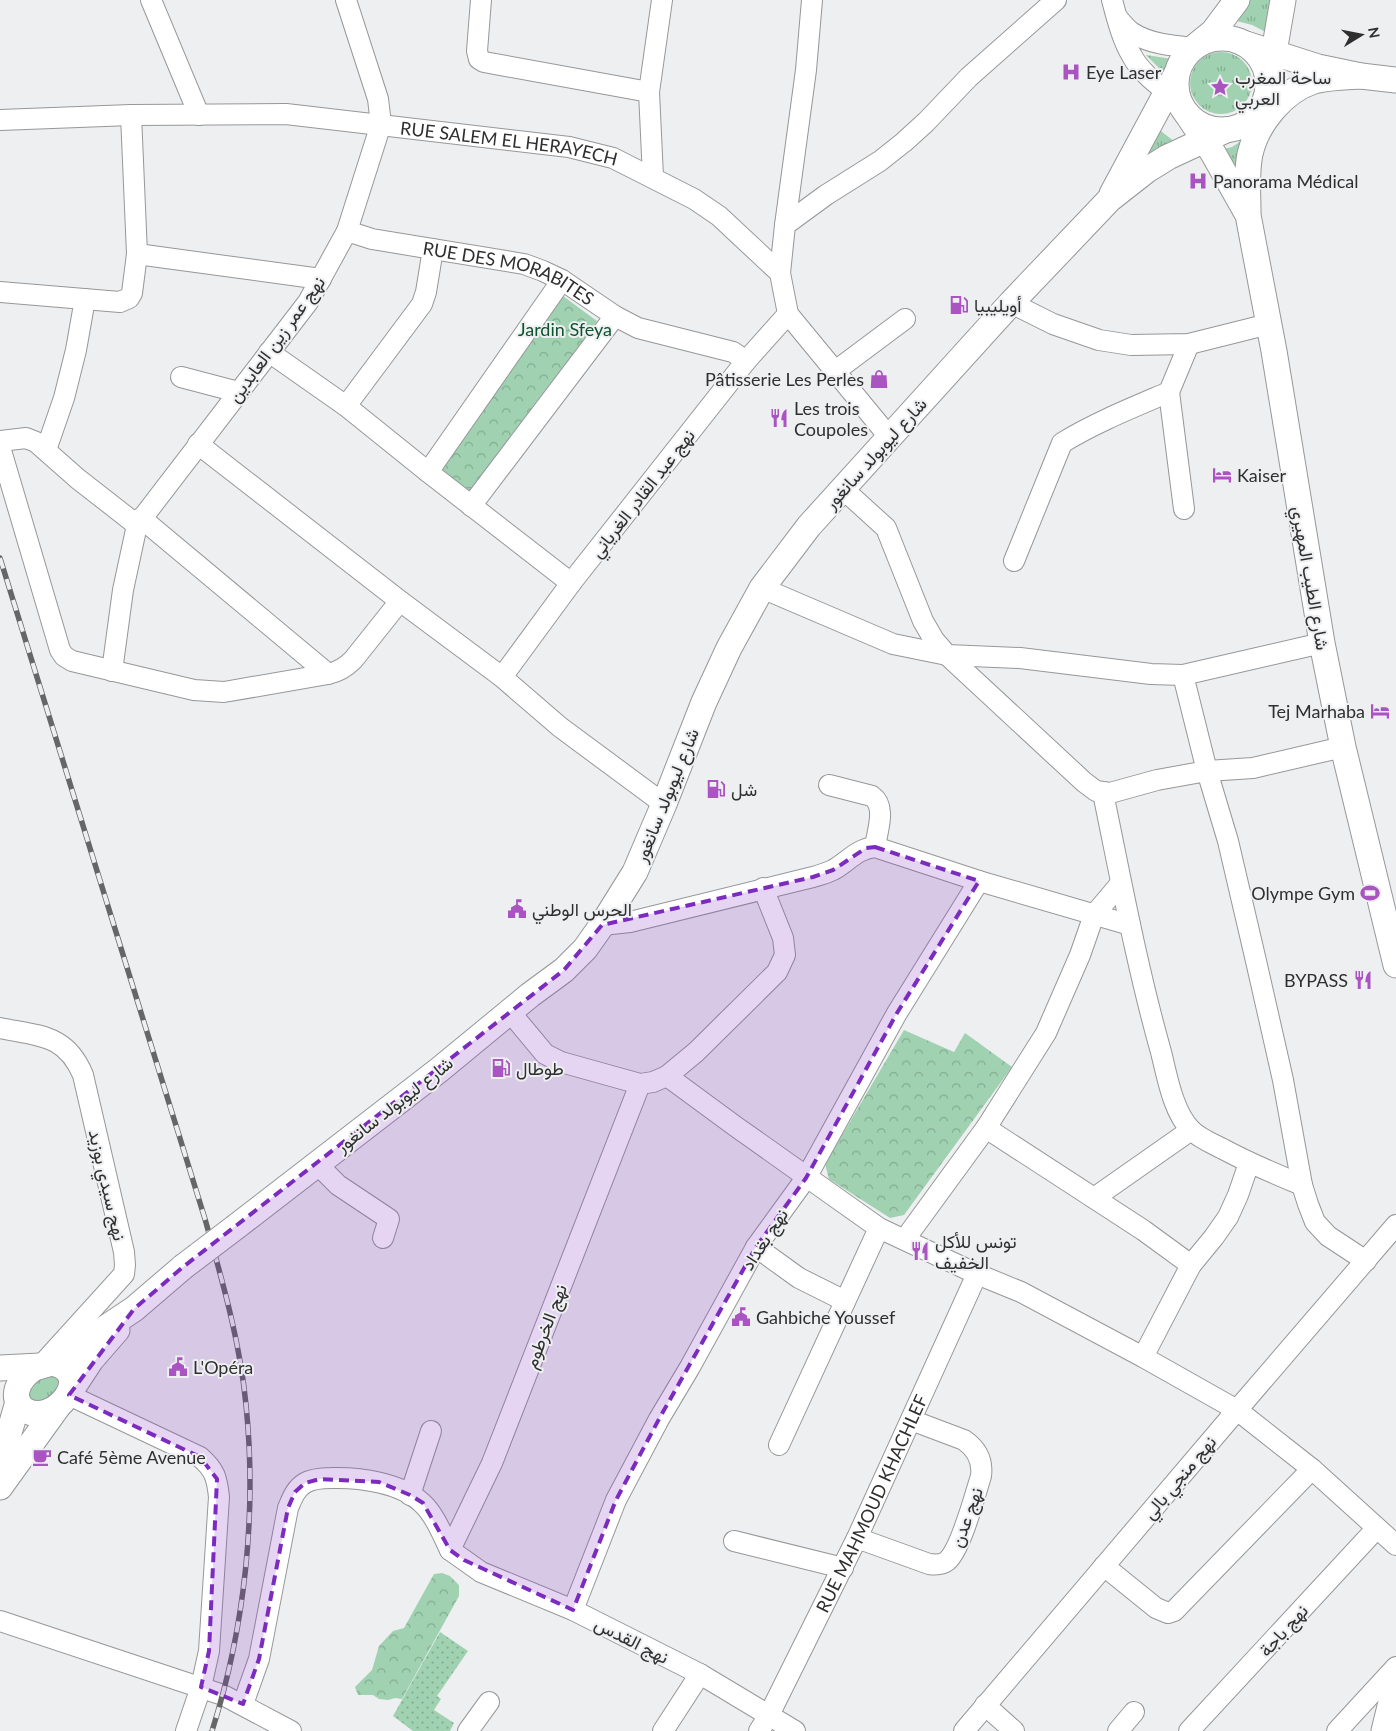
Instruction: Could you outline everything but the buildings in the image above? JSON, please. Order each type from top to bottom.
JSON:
[{"type":"main road","points":[[1237,0],[1213,32],[1182,61],[1178,95],[1198,123],[1210,129],[1215,135],[1242,125],[1256,116],[1262,106],[1267,96],[1284,0]]},
{"type":"main road","points":[[1195,47],[1207,40],[1232,39],[1318,67],[1361,76],[1396,80]]},
{"type":"main road","points":[[1244,43],[1254,50],[1263,62],[1267,72],[1268,84]]},
{"type":"main road","points":[[1248,215],[1250,154],[1257,136],[1274,108],[1312,82],[1338,77],[1361,76]]},
{"type":"main road","name":"شارع ليوبولد سانغور","points":[[1110,198],[1130,158],[1178,95]]},
{"type":"main road","name":"شارع ليوبولد سانغور","points":[[0,1464],[12,1397],[26,1375],[83,1342],[134,1309],[183,1267],[439,1070],[564,970],[585,949],[602,926],[635,872],[704,702],[729,648],[762,588],[809,526],[1110,198],[1147,170],[1168,157],[1215,135]]},
{"type":"main road","name":"شارع الطيب المهيري","points":[[1215,135],[1248,215],[1269,324],[1322,643],[1343,748],[1396,964]]},
{"type":"main road","name":"شارع ليوبولد سانغور","points":[[0,1487],[91,1360],[134,1309]]},
{"type":"main road","points":[[0,1368],[42,1366],[52,1363],[66,1369],[70,1376],[72,1384],[66,1397],[45,1412],[29,1412],[22,1408],[12,1397]]},
{"type":"main road","points":[[1384,1731],[1396,1682]]},
{"type":"street","name":"نهج عمر زين العابدين","points":[[139,522],[308,302],[347,231],[381,124],[378,99],[348,0]]},
{"type":"street","points":[[481,0],[477,51],[479,58],[484,62],[649,92]]},
{"type":"street","points":[[653,177],[649,92],[662,0]]},
{"type":"street","points":[[812,0],[806,70],[780,273],[788,314],[890,438]]},
{"type":"street","points":[[785,225],[826,195],[880,161],[904,142],[969,77],[1056,0]]},
{"type":"street","points":[[152,1],[199,115]]},
{"type":"street","points":[[1114,9],[1130,32],[1170,45],[1195,47]]},
{"type":"street","points":[[1114,9],[1132,58],[1144,71],[1178,95]]},
{"type":"street","name":"RUE SALEM EL HERAYECH","points":[[0,120],[131,115],[286,114],[381,124],[589,151],[613,158],[694,199],[718,216],[780,273]]},
{"type":"street","points":[[0,292],[120,302],[129,298],[132,293],[137,254],[131,115]]},
{"type":"street","name":"RUE DES MORABITES","points":[[347,231],[372,239],[524,264],[562,280],[615,316],[638,328],[733,352],[746,361]]},
{"type":"street","points":[[346,406],[422,304],[434,250]]},
{"type":"street","points":[[137,254],[321,279]]},
{"type":"street","points":[[428,472],[562,280]]},
{"type":"street","points":[[46,450],[64,398],[76,350],[84,299]]},
{"type":"street","points":[[1011,304],[1053,324],[1099,340],[1132,345],[1189,344],[1269,324]]},
{"type":"street","name":"نهج عبد القادر الغرياني","points":[[502,677],[571,583],[746,361],[788,314]]},
{"type":"street","points":[[471,506],[615,316]]},
{"type":"street","points":[[834,372],[905,319]]},
{"type":"street","points":[[1184,509],[1169,392],[1189,344]]},
{"type":"street","points":[[269,352],[346,406],[571,583]]},
{"type":"street","points":[[181,377],[238,392]]},
{"type":"street","points":[[1014,561],[1062,443],[1077,434],[1169,392]]},
{"type":"street","points":[[0,441],[26,438],[36,442],[78,479],[139,522],[328,674]]},
{"type":"street","points":[[198,444],[400,601],[502,677],[560,727],[664,804]]},
{"type":"street","points":[[0,447],[60,650],[64,656],[72,660],[112,671],[210,692],[224,692],[328,674],[337,672],[352,660],[400,601]]},
{"type":"street","points":[[843,489],[886,528],[892,539],[923,621],[934,640],[947,655],[1096,791],[1103,793],[1116,792],[1158,780],[1207,771],[1253,768],[1343,748]]},
{"type":"street","points":[[112,671],[123,590],[139,522]]},
{"type":"street","points":[[762,588],[893,644],[947,655],[1030,659],[1152,674],[1183,675],[1322,643]]},
{"type":"street","points":[[1183,675],[1207,771],[1228,841],[1283,1080],[1302,1185],[1315,1222],[1328,1236],[1366,1261]]},
{"type":"street","points":[[829,785],[877,799],[881,809],[875,847]]},
{"type":"street","points":[[1103,793],[1151,1017],[1172,1094],[1180,1112],[1191,1130],[1212,1144],[1249,1163],[1302,1185]]},
{"type":"street","points":[[602,926],[630,922],[813,877],[833,870],[857,852],[875,847],[979,881],[1130,925]]},
{"type":"street","name":"نهج بغداد","points":[[574,1610],[616,1500],[659,1418],[690,1367],[756,1247],[806,1178],[897,1013],[979,881]]},
{"type":"street","points":[[905,1240],[986,1128],[1046,1033],[1080,955],[1094,915],[1121,883]]},
{"type":"street","points":[[510,1012],[545,1054],[561,1062],[640,1084],[653,1082],[667,1076],[696,1052],[777,972],[785,955],[783,938],[763,888]]},
{"type":"street","name":"نهج سيدي بوزيد","points":[[0,1028],[42,1036],[57,1042],[69,1050],[79,1064],[126,1265],[124,1274],[42,1366]]},
{"type":"street","points":[[667,1076],[806,1178],[879,1228],[977,1274],[1021,1292],[1237,1410],[1312,1469],[1396,1546]]},
{"type":"street","name":"نهج الخرطوم","points":[[457,1555],[640,1084]]},
{"type":"street","points":[[986,1128],[1143,1230],[1191,1265]]},
{"type":"street","points":[[1094,1198],[1191,1130]]},
{"type":"street","points":[[1143,1357],[1191,1265],[1228,1217],[1249,1163]]},
{"type":"street","points":[[317,1164],[338,1185],[389,1219],[382,1238]]},
{"type":"street","name":"نهج منجي بالي","points":[[964,1731],[1396,1225]]},
{"type":"street","points":[[779,1445],[879,1228]]},
{"type":"street","points":[[756,1247],[799,1278],[845,1301]]},
{"type":"street","name":"RUE MAHMOUD KHACHLEF","points":[[764,1723],[858,1538],[977,1274]]},
{"type":"street","points":[[66,1397],[200,1457],[210,1466],[217,1479],[219,1497],[210,1651],[201,1687],[186,1731]]},
{"type":"street","name":"نهج عدن","points":[[858,1538],[929,1564],[938,1565],[946,1562],[956,1549],[981,1476],[982,1467],[980,1459],[971,1445],[964,1440],[911,1420]]},
{"type":"street","points":[[410,1495],[431,1431]]},
{"type":"street","points":[[1104,1566],[1162,1612],[1174,1611],[1312,1469]]},
{"type":"street","points":[[243,1704],[259,1659],[288,1508],[295,1492],[305,1483],[320,1479],[350,1477],[379,1482],[410,1495],[422,1503],[435,1519],[457,1555]]},
{"type":"street","name":"نهج باجة","points":[[1189,1731],[1376,1529]]},
{"type":"street","points":[[734,1540],[843,1568]]},
{"type":"street","name":"نهج القدس","points":[[457,1555],[481,1572],[574,1610],[700,1674],[764,1723],[795,1731]]},
{"type":"street","points":[[0,1621],[201,1687],[243,1704],[291,1731]]},
{"type":"street","points":[[1338,1731],[1396,1667]]},
{"type":"street","points":[[664,1731],[700,1674]]},
{"type":"street","points":[[468,1731],[489,1702]]},
{"type":"street","points":[[985,1705],[1014,1731]]},
{"type":"street","points":[[1118,1731],[1134,1712]]},
{"type":"highlighted area","points":[[875,847],[979,881],[897,1013],[806,1178],[756,1247],[659,1419],[616,1500],[573,1610],[464,1560],[450,1550],[423,1503],[410,1495],[379,1482],[320,1479],[305,1483],[295,1492],[288,1508],[259,1659],[243,1704],[201,1687],[209,1651],[217,1479],[200,1457],[69,1395],[70,1392],[134,1309],[183,1267],[564,970],[602,925],[813,877],[833,870],[866,848]]},
{"type":"green space","points":[[1248,0],[1275,0],[1268,33],[1252,25],[1233,20]]},
{"type":"green space","points":[[1221,52],[1233,55],[1243,61],[1249,71],[1252,83],[1249,95],[1243,105],[1233,111],[1221,114],[1209,111],[1199,105],[1193,95],[1190,83],[1193,71],[1199,61],[1209,55]]},
{"type":"green space","points":[[1146,55],[1172,59],[1165,74]]},
{"type":"green space","points":[[1157,128],[1175,142],[1150,155],[1144,149]]},
{"type":"green space","points":[[1247,137],[1240,187],[1219,150],[1232,147]]},
{"type":"green space","name":"Jardin Sfeya","points":[[563,296],[597,321],[470,496],[437,472]]},
{"type":"green space","points":[[904,1030],[954,1052],[965,1033],[1012,1067],[904,1215],[890,1218],[829,1179],[825,1164]]},
{"type":"green space","points":[[55,1375],[59,1380],[56,1394],[39,1403],[32,1401],[28,1397],[28,1389],[38,1378]]},
{"type":"green space","points":[[442,1573],[450,1576],[459,1585],[459,1596],[402,1699],[388,1700],[379,1699],[373,1695],[358,1695],[355,1687],[372,1670],[379,1646],[393,1631],[404,1628],[434,1574]]},
{"type":"green space","points":[[440,1632],[468,1651],[437,1696],[441,1699],[434,1710],[454,1723],[450,1731],[413,1731],[393,1716]]},
{"type":"railway","points":[[0,558],[205,1219],[230,1311],[239,1358],[246,1405],[249,1446],[249,1528],[240,1611],[233,1651],[212,1731]]},
{"type":"place","name":"Eye Laser","points":[[1071,72]]},
{"type":"place","name":"ساحة المغرب العربي","points":[[1220,87]]},
{"type":"place","name":"Panorama Médical","points":[[1198,181]]},
{"type":"place","name":"أويليبيا","points":[[959,305]]},
{"type":"place","name":"Pâtisserie Les Perles","points":[[879,379]]},
{"type":"place","name":"Les trois Coupoles","points":[[779,418]]},
{"type":"place","name":"Kaiser","points":[[1222,475]]},
{"type":"place","name":"Tej Marhaba","points":[[1380,711]]},
{"type":"place","name":"شل","points":[[716,789]]},
{"type":"place","name":"Olympe Gym","points":[[1370,893]]},
{"type":"place","name":"الحرس الوطني","points":[[517,909]]},
{"type":"place","name":"BYPASS","points":[[1363,980]]},
{"type":"place","name":"طوطال","points":[[501,1068]]},
{"type":"place","name":"تونس للأكل الخفيف","points":[[920,1251]]},
{"type":"place","name":"Gahbiche Youssef","points":[[741,1317]]},
{"type":"place","name":"L'Opéra","points":[[178,1367]]},
{"type":"place","name":"Café 5ème Avenue","points":[[42,1457]]}]
